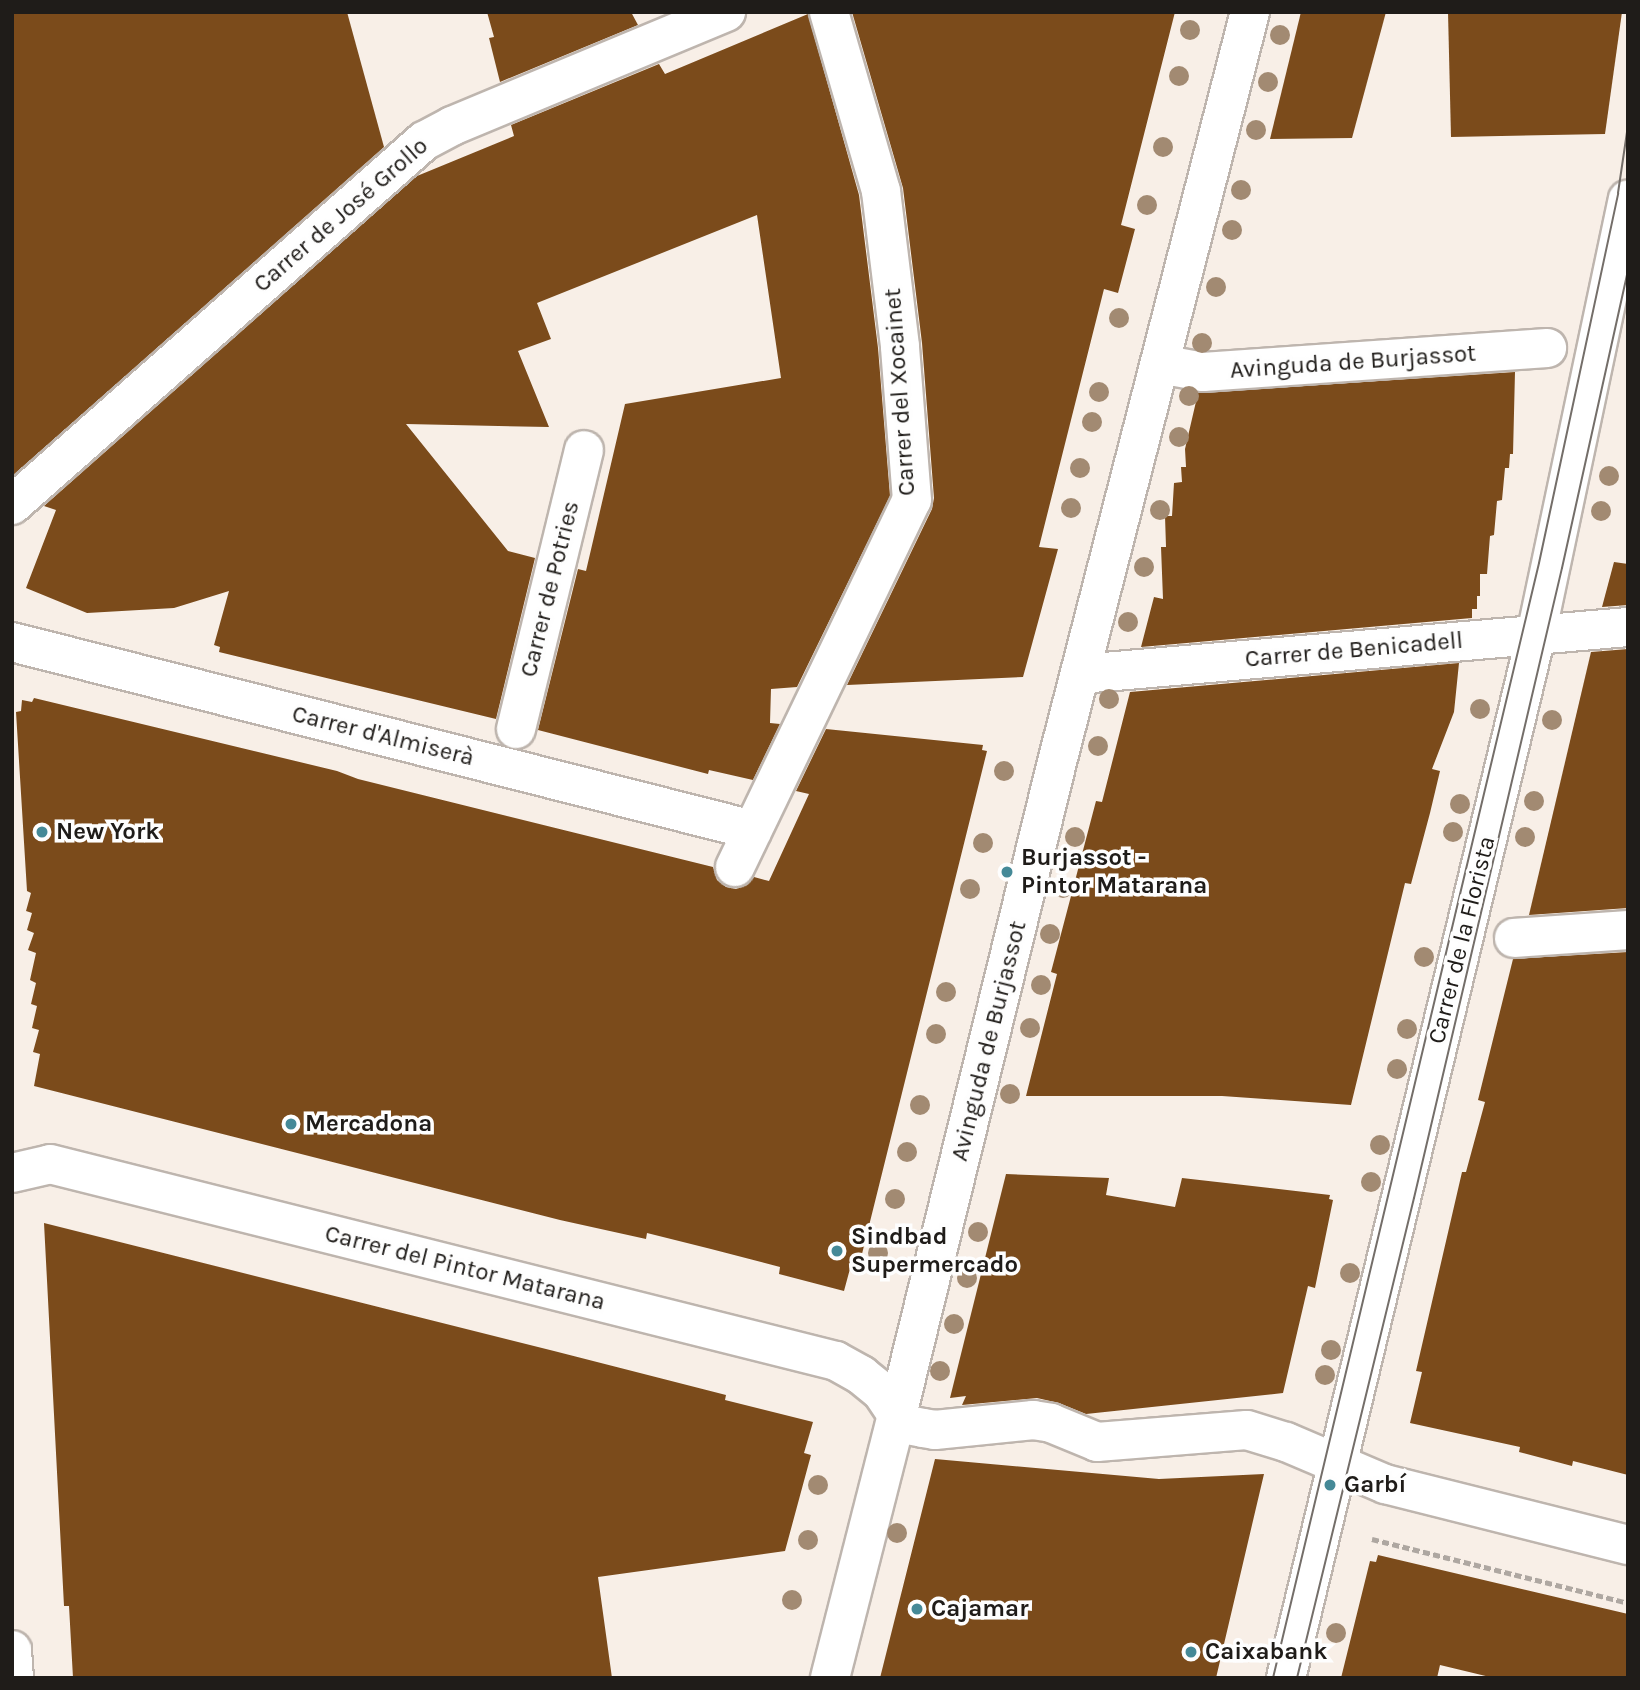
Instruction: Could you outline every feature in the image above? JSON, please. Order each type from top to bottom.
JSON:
[{"type":"street","name":"Carrer de José Grollo","points":[[12,505],[424,141],[452,126],[726,12]]},
{"type":"street","name":"Carrer del Xocainet","points":[[735,867],[912,500],[900,346],[881,191],[829,12]]},
{"type":"street","name":"Avinguda de Burjassot","points":[[830,1678],[897,1416],[1052,779],[1250,12]]},
{"type":"street","name":"Carrer de la Florista","points":[[1286,1678],[1536,635],[1628,200]]},
{"type":"street","name":"Avinguda de Burjassot","points":[[1160,364],[1203,372],[1547,348]]},
{"type":"street","name":"Carrer de Potries","points":[[516,729],[584,450]]},
{"type":"street","name":"Carrer de Benicadell","points":[[1081,674],[1628,627]]},
{"type":"street","name":"Carrer d'Almiserà","points":[[12,642],[753,830]]},
{"type":"street","points":[[1514,938],[1628,930]]},
{"type":"street","name":"Carrer del Pintor Matarana","points":[[12,1172],[50,1164],[836,1361],[861,1375],[881,1391],[897,1416]]},
{"type":"street","points":[[897,1416],[908,1425],[935,1430],[1033,1420],[1051,1423],[1097,1443],[1247,1430],[1286,1442],[1385,1484],[1628,1545]]},
{"type":"street","points":[[12,1650],[14,1678]]},
{"type":"path","points":[[1371,1539],[1628,1603]]},
{"type":"building","points":[[12,12],[347,12],[384,147],[12,476]]},
{"type":"building","points":[[487,12],[631,12],[638,25],[500,82],[489,38],[494,37]]},
{"type":"building","points":[[852,12],[1175,12],[1121,225],[1135,229],[1118,293],[1104,289],[1039,547],[1058,549],[1023,677],[847,685],[932,509],[934,498],[922,343],[903,188]]},
{"type":"building","points":[[1301,12],[1386,12],[1352,138],[1270,139]]},
{"type":"building","points":[[1448,12],[1622,12],[1605,134],[1451,137]]},
{"type":"building","points":[[808,14],[859,195],[878,348],[890,496],[797,687],[771,689],[770,723],[780,724],[753,780],[709,770],[708,774],[538,730],[578,569],[586,571],[625,404],[781,378],[757,215],[537,303],[551,339],[518,351],[549,427],[406,424],[508,551],[535,558],[496,719],[219,652],[220,647],[214,645],[229,591],[174,608],[87,613],[26,588],[56,510],[44,506],[417,176],[514,136],[511,125],[659,64],[665,74]]},
{"type":"building","points":[[1515,372],[1513,454],[1510,454],[1509,468],[1505,468],[1502,500],[1497,501],[1494,535],[1490,536],[1487,574],[1480,574],[1480,596],[1477,596],[1477,609],[1472,609],[1472,618],[1141,647],[1154,597],[1163,599],[1161,547],[1166,547],[1165,516],[1172,516],[1174,483],[1182,482],[1181,467],[1186,467],[1185,449],[1198,393]]},
{"type":"building","points":[[1614,562],[1628,564],[1628,605],[1602,607]]},
{"type":"building","points":[[1628,649],[1628,908],[1529,915],[1591,652]]},
{"type":"building","points":[[1459,663],[1454,712],[1432,769],[1440,771],[1430,813],[1411,884],[1405,883],[1351,1105],[1222,1096],[1026,1096],[1057,974],[1051,972],[1096,801],[1102,802],[1130,692]]},
{"type":"building","points":[[34,698],[337,771],[358,779],[713,867],[717,880],[726,887],[736,889],[747,885],[754,877],[769,881],[809,794],[796,791],[826,729],[983,745],[982,750],[987,751],[859,1266],[851,1265],[844,1291],[779,1274],[780,1267],[711,1249],[647,1233],[646,1239],[560,1220],[34,1086],[40,1054],[33,1052],[39,1030],[32,1028],[37,1006],[31,1004],[36,983],[30,980],[36,953],[28,950],[34,933],[27,930],[32,913],[26,911],[31,893],[27,891],[16,712],[21,711],[22,700],[32,702]]},
{"type":"building","points":[[1628,952],[1628,1475],[1573,1461],[1572,1466],[1519,1452],[1520,1447],[1410,1423],[1422,1372],[1416,1371],[1462,1172],[1466,1172],[1485,1102],[1478,1100],[1513,959]]},
{"type":"building","points":[[1006,1174],[1109,1178],[1106,1195],[1175,1207],[1182,1178],[1330,1195],[1329,1199],[1333,1200],[1315,1288],[1308,1286],[1283,1393],[1086,1414],[1037,1398],[962,1405],[966,1396],[950,1398]]},
{"type":"building","points":[[44,1223],[726,1395],[725,1400],[813,1422],[804,1453],[811,1455],[785,1551],[598,1577],[612,1678],[73,1678],[69,1606],[64,1606]]},
{"type":"building","points":[[935,1459],[1159,1479],[1264,1474],[1216,1678],[880,1678]]},
{"type":"building","points":[[1378,1555],[1628,1614],[1628,1678],[1494,1678],[1440,1665],[1437,1678],[1341,1678],[1370,1561],[1376,1562]]},
{"type":"tram line","points":[[1273,1678],[1539,563],[1618,193],[1628,125]]},
{"type":"tram line","points":[[1297,1678],[1414,1198],[1562,568],[1628,270]]},
{"type":"place","name":"New York","points":[[42,832]]},
{"type":"place","name":"Burjassot - Pintor Matarana","points":[[1007,872]]},
{"type":"place","name":"Mercadona","points":[[291,1124]]},
{"type":"place","name":"Sindbad Supermercado","points":[[837,1251]]},
{"type":"place","name":"Garbí","points":[[1330,1485]]},
{"type":"place","name":"Cajamar","points":[[917,1609]]},
{"type":"place","name":"Caixabank","points":[[1191,1652]]}]
